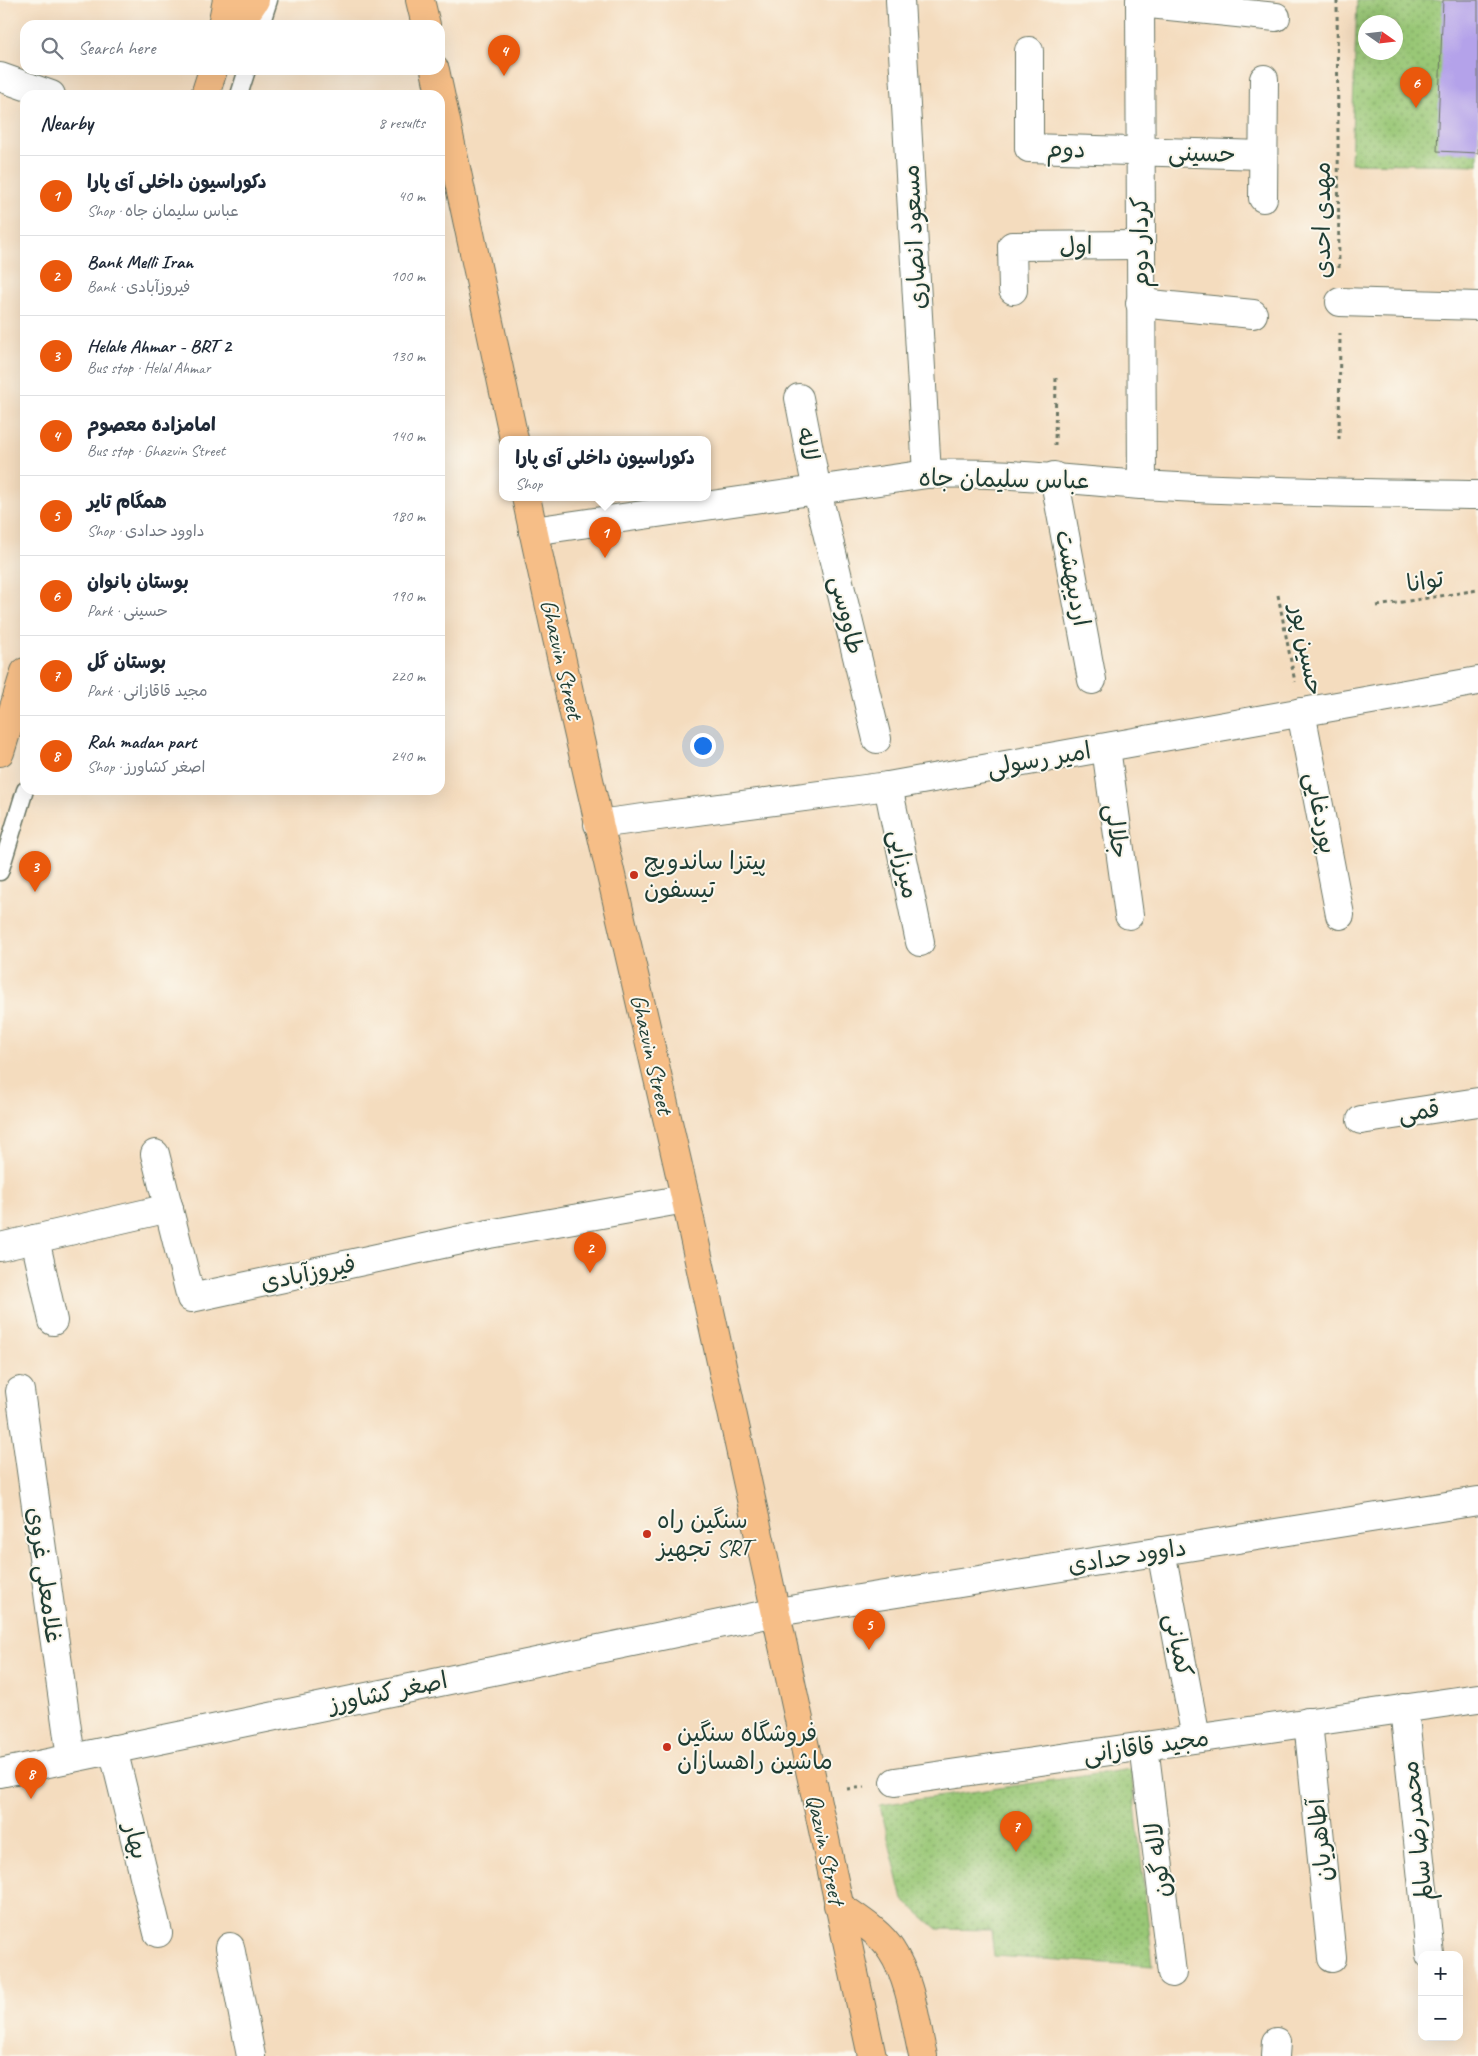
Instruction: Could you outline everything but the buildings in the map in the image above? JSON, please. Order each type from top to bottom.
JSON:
[{"type":"main road","points":[[223,20],[227,0]]},
{"type":"main road","points":[[241,20],[255,0]]},
{"type":"main road","points":[[420,0],[425,20]]},
{"type":"main road","points":[[207,90],[211,75]]},
{"type":"main road","points":[[436,75],[439,90]]},
{"type":"main road","points":[[445,117],[513,436]]},
{"type":"main road","name":"Ghazvin Street","points":[[527,501],[598,824],[685,1199],[777,1612]]},
{"type":"main road","points":[[0,752],[7,705],[20,681]]},
{"type":"main road","name":"Qazvin Street","points":[[777,1612],[814,1794],[872,2056]]},
{"type":"main road","points":[[838,1905],[869,1928],[890,1948],[902,1971],[923,2056]]},
{"type":"street","name":"مسعود انصاری","points":[[900,0],[927,474]]},
{"type":"street","points":[[1140,2],[1220,6],[1276,17]]},
{"type":"street","name":"کردار دوم","points":[[1140,2],[1142,484]]},
{"type":"street","name":"دوم","points":[[1029,51],[1029,148],[1140,151]]},
{"type":"street","points":[[0,77],[37,90]]},
{"type":"street","points":[[1263,198],[1264,79]]},
{"type":"street","name":"حسینی","points":[[1140,151],[1263,155]]},
{"type":"street","name":"اول","points":[[1013,290],[1012,246],[1140,245]]},
{"type":"street","points":[[1340,302],[1478,306]]},
{"type":"street","points":[[1140,303],[1253,314]]},
{"type":"street","name":"لاله","points":[[799,398],[818,490]]},
{"type":"street","name":"عباس سلیمان جاه","points":[[533,531],[927,474],[952,473],[1054,476],[1142,484],[1258,490],[1478,495]]},
{"type":"street","name":"اردیبهشت","points":[[1054,476],[1092,680]]},
{"type":"street","name":"طاووسی","points":[[818,490],[877,739]]},
{"type":"street","name":"امیر رسولی","points":[[598,824],[888,786],[1478,681]]},
{"type":"street","name":"پوردغایی","points":[[1301,712],[1340,915]]},
{"type":"street","name":"جلالی","points":[[1106,748],[1129,915]]},
{"type":"street","name":"میرزایی","points":[[888,786],[920,942]]},
{"type":"street","name":"قمی","points":[[1361,1120],[1478,1102]]},
{"type":"street","points":[[0,1247],[169,1208],[155,1154]]},
{"type":"street","name":"فیروزآبادی","points":[[169,1208],[191,1298],[488,1234],[685,1199]]},
{"type":"street","points":[[35,1239],[53,1321]]},
{"type":"street","name":"غلامعلی غروی","points":[[20,1391],[71,1758]]},
{"type":"street","name":"داوود حدادی","points":[[777,1612],[1478,1501]]},
{"type":"street","name":"کمیانی","points":[[1161,1551],[1196,1738]]},
{"type":"street","name":"اصغر کشاورز","points":[[0,1773],[777,1612]]},
{"type":"street","name":"مجید قاقازانی","points":[[895,1782],[1478,1698]]},
{"type":"street","name":"محمدرضا سالم","points":[[1404,1708],[1430,1951]]},
{"type":"street","name":"آطاهریان","points":[[1308,1722],[1332,1958]]},
{"type":"street","name":"لاله گون","points":[[1144,1746],[1172,1973]]},
{"type":"street","name":"بهار","points":[[113,1749],[158,1933]]},
{"type":"street","points":[[230,1947],[246,2055]]},
{"type":"lane","points":[[263,20],[269,0]]},
{"type":"lane","points":[[241,90],[245,75]]},
{"type":"lane","points":[[0,872],[23,795]]},
{"type":"path","name":"مهدی احدی","points":[[1337,0],[1340,302],[1339,440]]},
{"type":"path","points":[[1054,476],[1056,376]]},
{"type":"path","name":"توانا","points":[[1377,606],[1478,590]]},
{"type":"path","name":"حسین پور","points":[[1278,595],[1301,712]]},
{"type":"path","points":[[814,1794],[895,1782]]},
{"type":"green space","points":[[1357,0],[1478,0],[1478,165],[1351,163]]},
{"type":"green space","points":[[1131,1769],[1153,1966],[994,1956],[991,1930],[937,1929],[903,1900],[880,1805]]},
{"type":"place","name":"امامزاده معصوم","points":[[504,76]]},
{"type":"place","name":"بوستان بانوان","points":[[1416,108]]},
{"type":"place","name":"دکوراسیون داخلی آی پارا","points":[[605,558]]},
{"type":"place","name":"پیتزا ساندویچ تیسفون","points":[[634,875]]},
{"type":"place","name":"Helale Ahmar - BRT 2","points":[[35,892]]},
{"type":"place","name":"Bank Melli Iran","points":[[590,1273]]},
{"type":"place","name":"سنگین راه تجهیز SRT","points":[[647,1534]]},
{"type":"place","name":"همگام تایر","points":[[869,1650]]},
{"type":"place","name":"فروشگاه سنگین ماشین راهسازان","points":[[667,1747]]},
{"type":"place","name":"Rah madan part","points":[[31,1799]]},
{"type":"place","name":"بوستان گل","points":[[1016,1852]]}]
